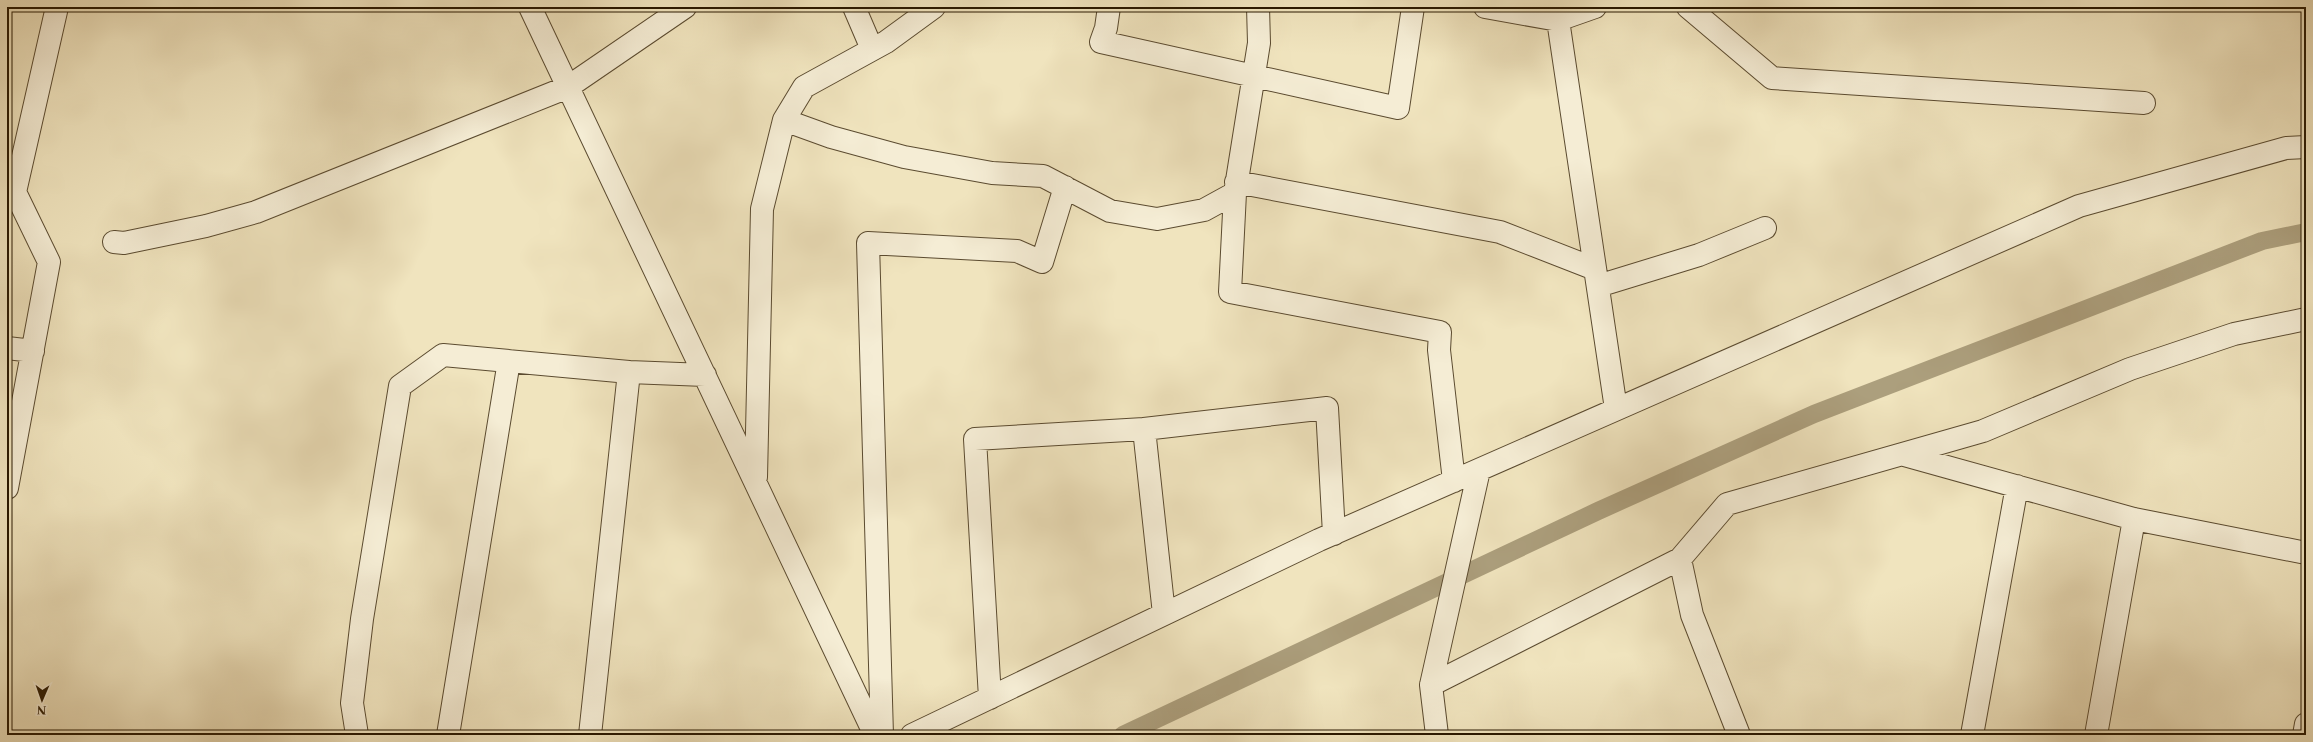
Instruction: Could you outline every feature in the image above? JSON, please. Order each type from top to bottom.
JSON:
[{"type":"street","points":[[7,488],[10,456],[33,351],[49,262],[15,192],[57,7]]},
{"type":"street","points":[[530,7],[876,735]]},
{"type":"street","points":[[114,242],[124,244],[206,226],[256,212],[568,87],[685,7]]},
{"type":"street","points":[[854,7],[872,49]]},
{"type":"street","points":[[756,482],[762,209],[784,120],[804,87],[872,49],[934,7]]},
{"type":"street","points":[[1109,7],[1106,28],[1101,42],[1398,108],[1413,7]]},
{"type":"street","points":[[1258,7],[1259,43],[1236,188],[1230,292],[1440,332],[1439,350],[1454,481]]},
{"type":"street","points":[[1485,7],[1557,13],[1595,7]]},
{"type":"street","points":[[1688,7],[1772,78],[2144,103]]},
{"type":"street","points":[[1557,13],[1616,409]]},
{"type":"street","points":[[784,120],[831,137],[904,157],[992,173],[1043,176],[1110,211],[1157,219],[1204,210],[1236,188],[1500,232],[1596,278],[1699,255],[1765,228]]},
{"type":"street","points":[[912,735],[1334,534],[2079,206],[2286,148],[2306,147]]},
{"type":"street","points":[[882,735],[868,243],[1017,251],[1042,262],[1064,187]]},
{"type":"street","points":[[1431,685],[1680,559],[1727,504],[1904,455],[1983,431],[2130,369],[2234,334],[2306,319]]},
{"type":"street","points":[[7,348],[33,351]]},
{"type":"street","points":[[357,735],[352,703],[362,619],[400,386],[443,354],[629,372],[705,375]]},
{"type":"street","points":[[448,735],[509,361]]},
{"type":"street","points":[[590,735],[629,372]]},
{"type":"street","points":[[990,698],[975,439],[1144,429],[1327,408],[1334,534]]},
{"type":"street","points":[[1144,429],[1164,614]]},
{"type":"street","points":[[1904,455],[2134,519],[2306,553]]},
{"type":"street","points":[[1437,735],[1431,685],[1479,470]]},
{"type":"street","points":[[1972,735],[2017,486]]},
{"type":"street","points":[[2096,735],[2134,519]]},
{"type":"street","points":[[1680,559],[1692,615],[1739,735]]},
{"type":"street","points":[[2304,735],[2306,724]]},
{"type":"waterway","points":[[1123,735],[1598,511],[1814,414],[2262,241],[2306,232]]}]
